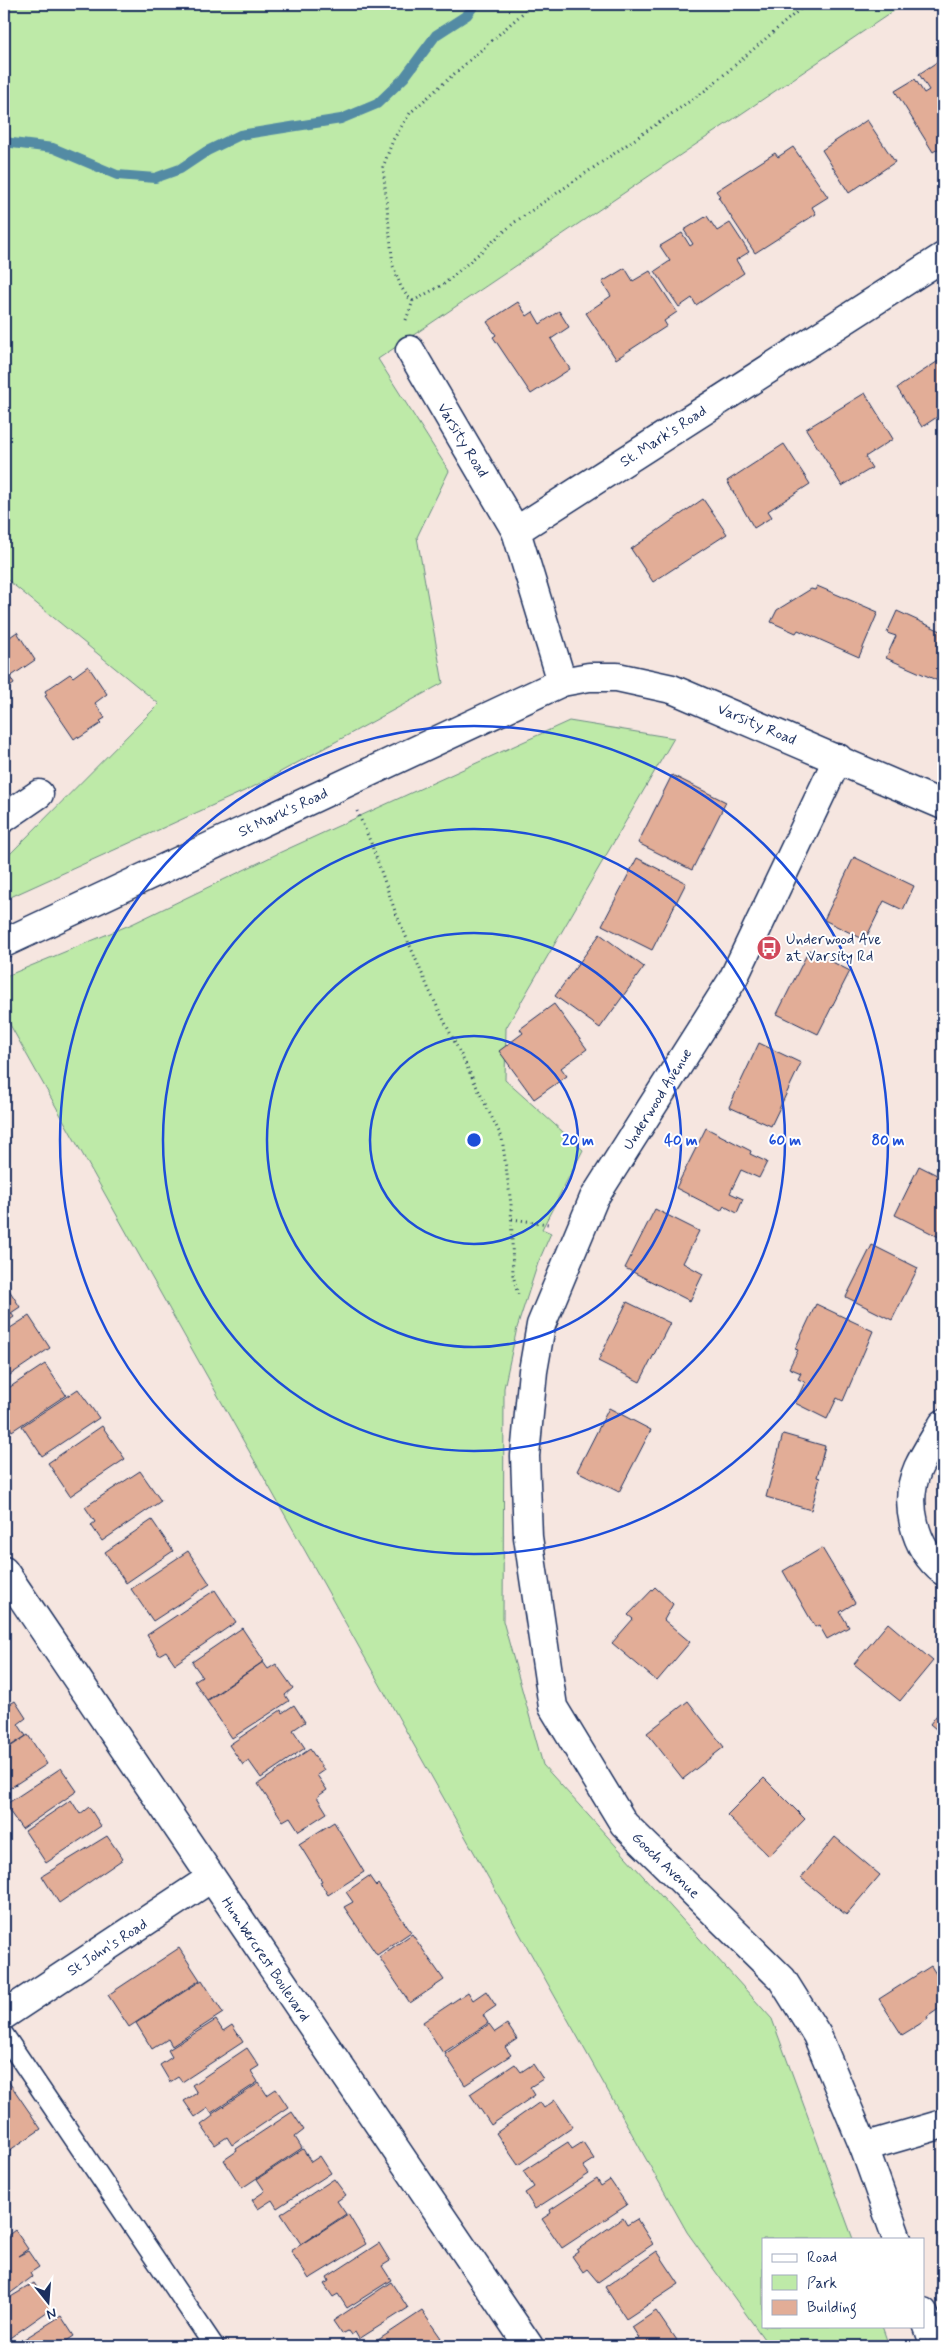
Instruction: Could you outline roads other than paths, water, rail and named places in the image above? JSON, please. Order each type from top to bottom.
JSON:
[{"type":"street","name":"St. Mark's Road","points":[[516,531],[943,257]]},
{"type":"street","name":"Varsity Road","points":[[410,350],[516,531]]},
{"type":"street","points":[[516,531],[562,682]]},
{"type":"street","name":"Varsity Road","points":[[562,682],[589,677],[617,677],[672,689],[943,804]]},
{"type":"street","name":"St Mark's Road","points":[[4,943],[562,682]]},
{"type":"street","name":"Underwood Avenue","points":[[525,1456],[533,1370],[541,1325],[594,1198],[733,979],[838,758]]},
{"type":"street","points":[[4,818],[39,794]]},
{"type":"street","points":[[943,1424],[918,1468],[912,1487],[911,1498],[914,1520],[921,1541],[932,1560],[943,1571]]},
{"type":"street","name":"Gooch Avenue","points":[[525,1456],[528,1537],[553,1707],[624,1824],[782,1979],[817,2035],[864,2146],[897,2238]]},
{"type":"street","name":"Humbercrest Boulevard","points":[[4,1571],[529,2346]]},
{"type":"street","name":"St John's Road","points":[[4,2015],[211,1878]]},
{"type":"street","points":[[864,2146],[943,2124]]},
{"type":"street","points":[[924,2315],[935,2346]]},
{"type":"lane","points":[[4,2035],[214,2346]]},
{"type":"waterway","points":[[4,142],[53,148],[117,175],[155,178],[180,169],[207,151],[240,135],[341,119],[377,104],[404,78],[436,35],[467,15],[475,4]]},
{"type":"place","name":"Underwood Ave at Varsity Rd","points":[[769,948]]}]
